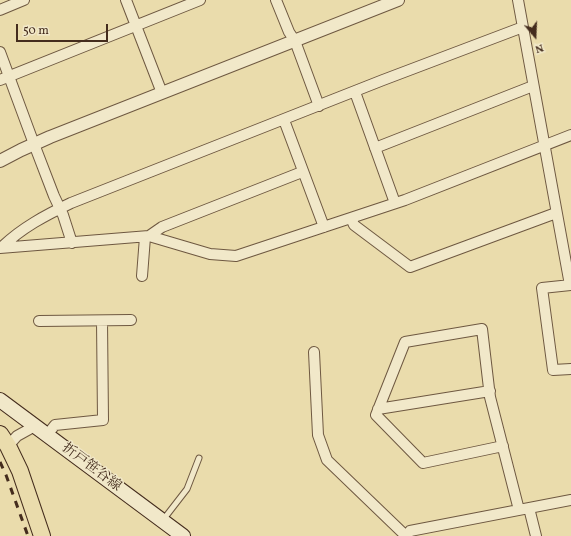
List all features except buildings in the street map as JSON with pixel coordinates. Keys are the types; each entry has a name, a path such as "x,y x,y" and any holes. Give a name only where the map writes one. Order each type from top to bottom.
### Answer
{"main road":[{"name":"折戸笹谷線","path":"0,400 183,536"},
{"path":"4,440 20,471 44,534"}],"street":[{"path":"4,6 24,0"},
{"path":"126,0 162,93"},
{"path":"4,77 200,0"},
{"path":"276,0 289,32 295,41 319,106"},
{"path":"0,161 34,144 398,0"},
{"path":"518,0 570,285 542,288 553,370 571,369"},
{"path":"1,248 13,236 60,209 523,27"},
{"path":"0,52 4,77 34,144 60,209 64,215 72,243"},
{"path":"375,148 533,86"},
{"path":"355,92 395,203"},
{"path":"284,120 302,172 324,227"},
{"path":"1,248 147,236 210,254 236,256 395,203 571,135"},
{"path":"147,236 162,227 302,172"},
{"path":"351,218 354,225 410,267 556,213"},
{"path":"142,276 147,236"},
{"path":"39,321 131,320"},
{"path":"47,435 55,425 103,420 102,321"},
{"path":"502,446 423,463 376,415 405,342 482,329 490,391 502,446 524,509 536,536"},
{"path":"314,352 318,435 327,460 406,536 410,531 571,500"},
{"path":"378,408 490,391"},
{"path":"4,440 17,436 35,426"}],"lane":[{"path":"162,521 187,489 199,458"}],"railway":[{"path":"0,462 28,536"}]}
